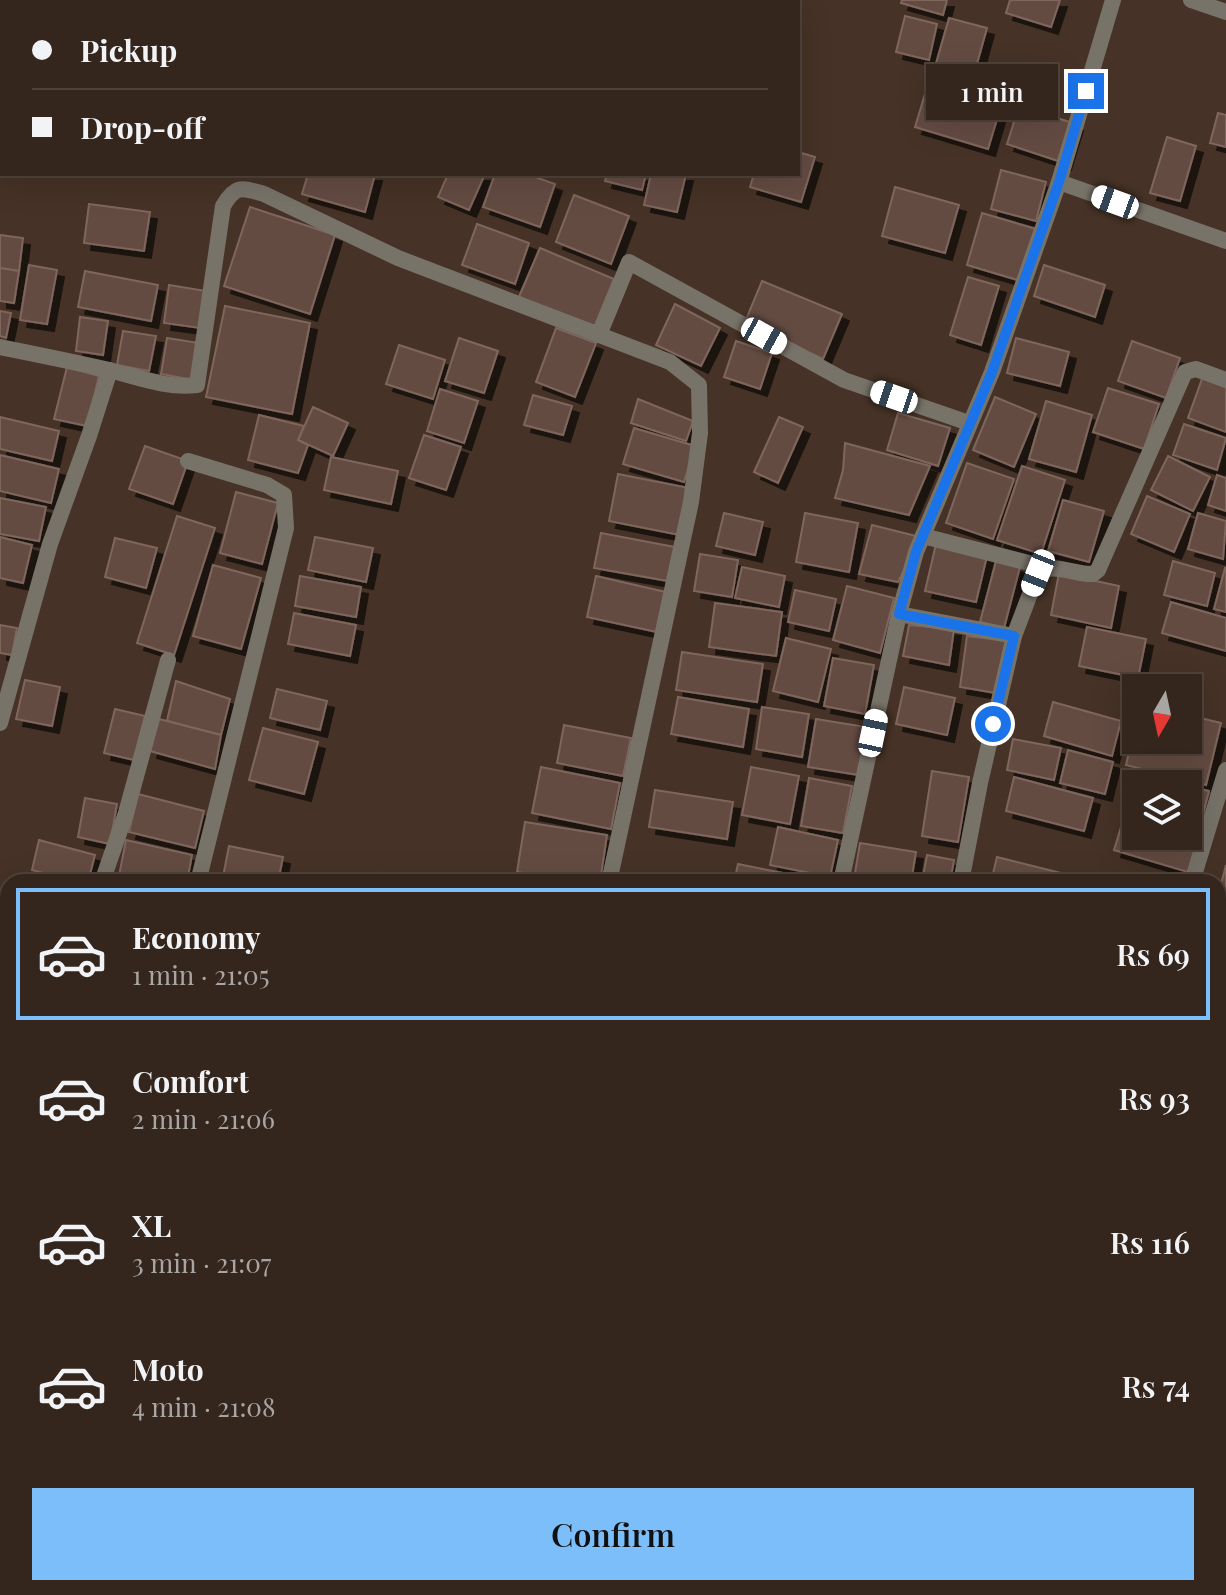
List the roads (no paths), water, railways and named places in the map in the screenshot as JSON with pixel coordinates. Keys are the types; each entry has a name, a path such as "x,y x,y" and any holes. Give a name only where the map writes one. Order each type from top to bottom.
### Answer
{"street":[{"path":"843,874 899,614 923,536 992,372 1059,182 1113,0"},
{"path":"1191,0 1226,12"},
{"path":"1059,182 1226,241"},
{"path":"0,347 156,382 183,387 197,385 223,206 238,189 264,194 398,258 670,362 690,376 699,385 701,408 691,502 611,874"},
{"path":"599,335 629,262 844,380 969,423"},
{"path":"923,536 1048,568 1093,574 1098,570 1185,372 1196,369 1226,380"},
{"path":"0,723 50,544 110,370"},
{"path":"188,461 267,485 284,495 286,528 200,874"},
{"path":"963,874 1014,636 1038,573 1048,568"},
{"path":"899,614 1014,636"},
{"path":"105,874 126,813 168,660"},
{"path":"1194,874 1226,770"}]}
